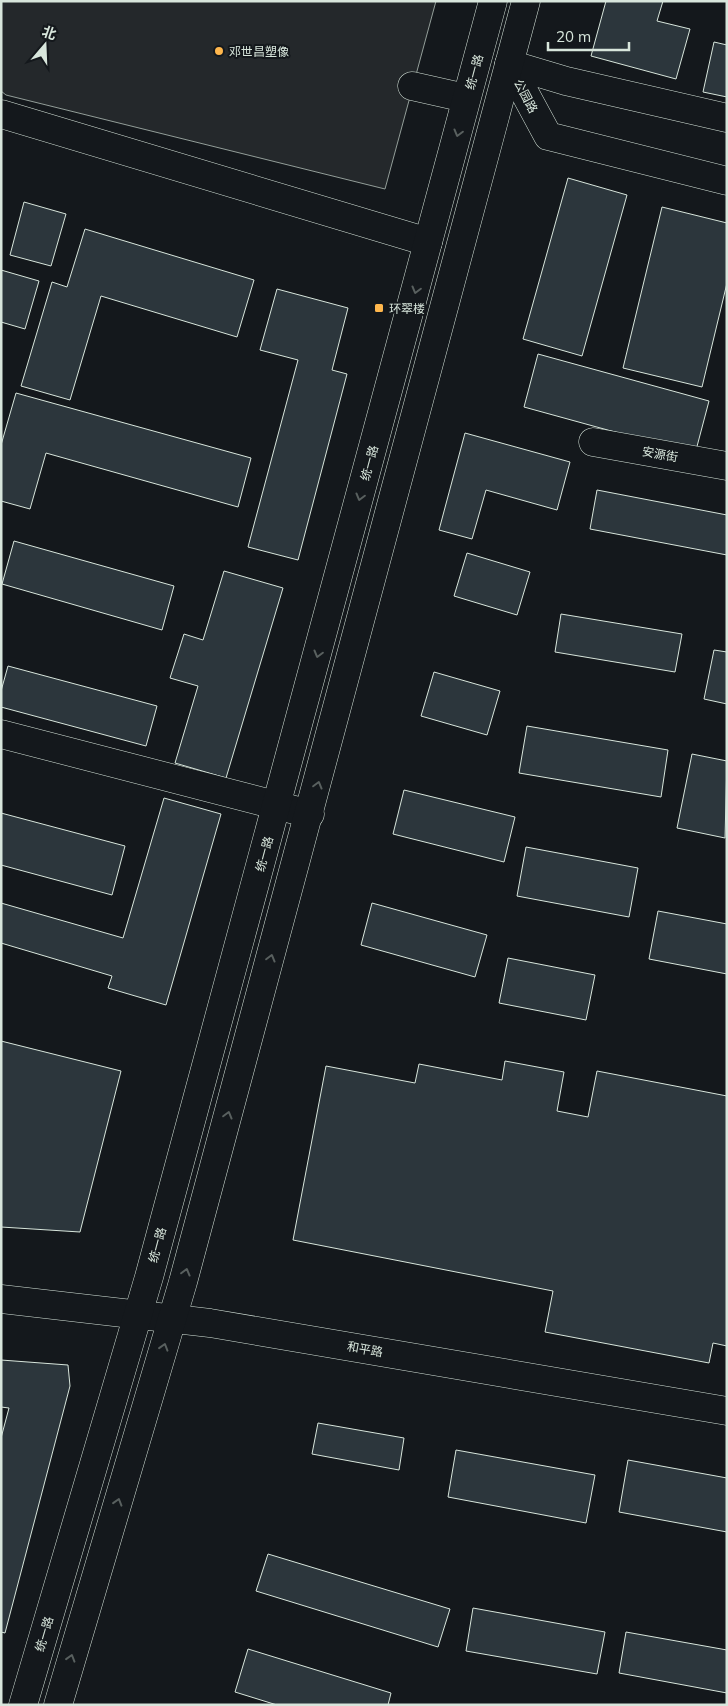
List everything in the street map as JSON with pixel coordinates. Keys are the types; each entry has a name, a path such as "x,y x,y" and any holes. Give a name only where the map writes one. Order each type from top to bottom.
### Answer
{"main road":[{"path":"58,1705 172,1319 310,814 526,1"},
{"name":"统一路","path":"23,1705 138,1315 277,805 491,2"},
{"name":"公园路","path":"509,64 566,81 727,118"},
{"name":"公园路","path":"509,64 548,136 727,181"},
{"path":"412,86 461,97"},
{"path":"1,114 428,242"},
{"name":"安源街","path":"593,442 727,466"},
{"path":"1,734 310,814"},
{"name":"和平路","path":"1,1299 210,1323 727,1411"}],"shaded area":[{"path":"1,1 436,1 385,189 6,95 1,91"}],"building":[{"path":"606,1 663,1 657,21 690,29 676,79 591,56"},
{"path":"714,42 727,45 727,97 703,92"},
{"path":"568,178 627,195 582,356 523,339"},
{"path":"24,202 66,214 51,266 10,255"},
{"path":"662,207 727,223 727,283 702,387 623,368"},
{"path":"85,229 254,280 237,337 101,296 70,400 21,386 52,282 67,287"},
{"path":"1,270 39,281 25,329 1,322"},
{"path":"277,289 348,308 332,370 347,374 298,560 248,547 298,360 260,350"},
{"path":"538,354 709,401 695,454 524,407"},
{"path":"16,393 251,458 238,507 46,453 30,509 1,501 1,445"},
{"path":"465,433 570,462 557,510 486,490 472,539 439,530"},
{"path":"597,490 727,515 727,555 590,529"},
{"path":"14,541 174,586 162,630 2,584"},
{"path":"467,553 530,572 517,615 454,596"},
{"path":"224,571 283,588 226,778 175,763 198,686 170,678 184,634 203,640"},
{"path":"561,614 682,634 675,672 555,652"},
{"path":"714,650 727,652 727,704 704,699"},
{"path":"8,666 157,706 146,746 1,707 1,691"},
{"path":"434,672 500,691 487,735 421,716"},
{"path":"527,726 668,750 661,797 519,773"},
{"path":"692,754 727,761 725,838 677,828"},
{"path":"404,790 515,817 504,862 393,834"},
{"path":"164,798 221,814 166,1005 108,988 112,976 1,943 1,903 123,938"},
{"path":"1,813 125,846 112,895 1,865"},
{"path":"526,847 638,868 629,917 517,896"},
{"path":"372,903 487,935 475,977 361,945"},
{"path":"658,911 727,924 727,974 649,959"},
{"path":"508,958 595,975 586,1020 499,1003"},
{"path":"1,1041 121,1071 80,1232 1,1227"},
{"path":"505,1061 564,1072 557,1111 588,1117 597,1071 727,1096 727,1346 713,1343 709,1363 545,1332 553,1291 293,1240 326,1066 415,1083 419,1064 502,1080"},
{"path":"1,1360 68,1365 70,1386 5,1633 1,1632 1,1438 9,1408 1,1407"},
{"path":"318,1423 404,1438 399,1470 312,1454"},
{"path":"456,1450 595,1475 586,1523 448,1497"},
{"path":"628,1460 727,1478 727,1532 619,1512"},
{"path":"268,1554 450,1609 438,1647 256,1591"},
{"path":"473,1608 605,1632 597,1674 466,1651"},
{"path":"626,1632 727,1650 727,1693 619,1673"},
{"path":"248,1649 391,1693 388,1705 277,1705 235,1692"}],"place":[{"name":"邓世昌塑像","path":"219,51"},
{"name":"环翠楼","path":"379,308"}]}
